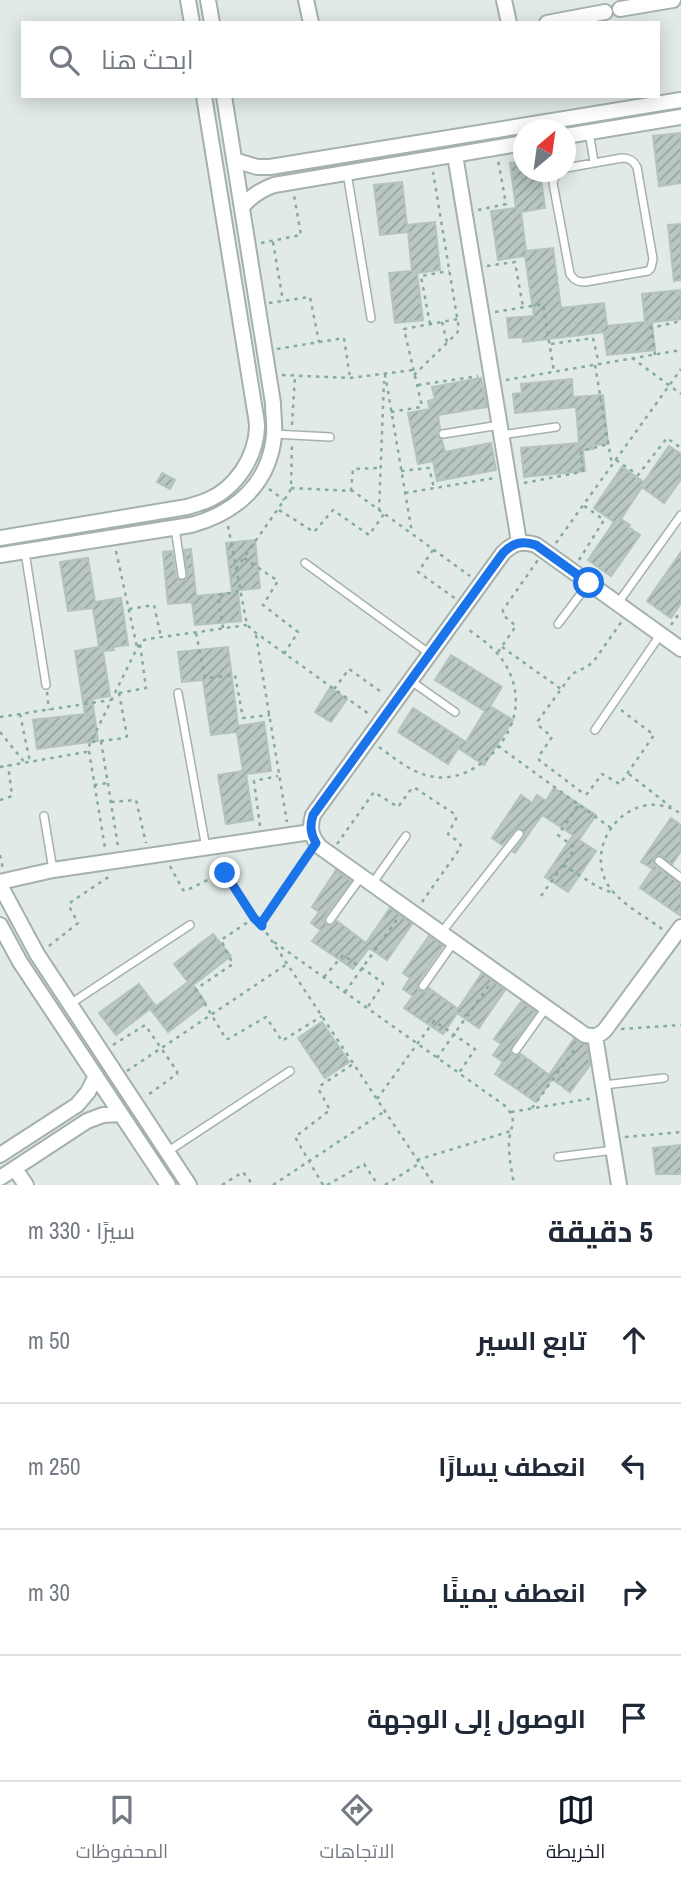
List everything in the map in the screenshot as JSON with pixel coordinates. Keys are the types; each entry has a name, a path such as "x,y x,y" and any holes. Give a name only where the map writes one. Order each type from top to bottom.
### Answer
{"street":[{"path":"188,0 191,21"},
{"path":"208,0 212,21"},
{"path":"306,0 311,21"},
{"path":"505,0 509,21"},
{"path":"558,21 673,0"},
{"path":"0,538 187,507 209,500 228,488 243,471 253,450 257,428 204,98"},
{"path":"0,555 175,528 209,520 226,513 245,498 258,482 270,458 274,434 273,403 224,98"},
{"path":"608,112 614,98"},
{"path":"217,176 235,167 295,164 608,112 646,101 681,100"},
{"path":"576,134 681,117"},
{"path":"242,207 250,197 274,185 513,145"},
{"path":"455,155 519,542"},
{"path":"294,181 295,164"},
{"path":"314,838 310,823 313,815 510,546 528,542 681,649"},
{"path":"189,1185 37,954 0,884 53,870 114,865 164,853 289,835 314,838 367,880 546,1007 595,1034"},
{"path":"0,925 20,962 168,1185"},
{"path":"619,1185 595,1034 677,932"},
{"path":"0,1155 77,1105 96,1076"},
{"path":"0,1178 87,1121 103,1115 121,1114"},
{"path":"15,1169 26,1185"}],"lane":[{"path":"589,132 594,162"},
{"path":"553,182 573,279 585,282 648,271 653,259 637,167 633,161 622,158 576,166"},
{"path":"346,173 371,318"},
{"path":"443,434 555,426"},
{"path":"274,434 330,437"},
{"path":"617,603 681,515"},
{"path":"175,528 182,575"},
{"path":"25,552 46,685"},
{"path":"305,563 430,654"},
{"path":"558,624 589,583"},
{"path":"595,730 662,635"},
{"path":"410,681 455,712"},
{"path":"178,693 206,848"},
{"path":"44,816 53,870"},
{"path":"441,933 519,834"},
{"path":"330,920 406,836"},
{"path":"659,861 681,878"},
{"path":"70,1004 190,925"},
{"path":"423,986 454,942"},
{"path":"516,1050 546,1007"},
{"path":"167,1152 290,1070"},
{"path":"604,1090 664,1079"},
{"path":"558,1157 613,1144"}],"path":[{"path":"464,212 506,204 496,148"},
{"path":"414,375 459,331 431,159"},
{"path":"248,245 301,235 294,181"},
{"path":"273,241 283,301"},
{"path":"474,268 515,262 523,307"},
{"path":"430,324 421,276 450,270"},
{"path":"257,305 310,297 319,342"},
{"path":"481,314 543,304 554,372"},
{"path":"391,412 422,407 404,329 458,319"},
{"path":"655,355 651,327 681,321"},
{"path":"442,322 448,343"},
{"path":"550,344 592,337 594,339 612,465"},
{"path":"264,351 345,338 350,378"},
{"path":"417,386 554,372 681,350"},
{"path":"632,358 681,394"},
{"path":"497,653 516,626 503,615 503,610 681,369"},
{"path":"268,374 350,378 413,370"},
{"path":"385,374 412,535"},
{"path":"379,510 385,374"},
{"path":"236,569 291,488 295,376"},
{"path":"616,460 638,475 667,438 681,447"},
{"path":"405,493 582,472 581,451 609,444"},
{"path":"351,491 353,469 380,468"},
{"path":"401,471 429,468 434,488"},
{"path":"258,482 285,500"},
{"path":"291,488 351,491 481,584"},
{"path":"572,571 604,523 603,519 583,505"},
{"path":"278,509 314,532 332,510 369,535 384,514"},
{"path":"226,513 247,625 380,722"},
{"path":"113,537 146,688 119,693"},
{"path":"433,550 419,574 465,606"},
{"path":"244,558 278,581 263,605 298,632 284,654"},
{"path":"223,628 218,595 240,591"},
{"path":"129,609 154,605 160,636"},
{"path":"662,635 681,611"},
{"path":"368,739 420,774 438,778 472,770 487,760 498,746 508,732 514,716 515,699 510,675 497,653 455,620"},
{"path":"114,865 94,785 89,750 138,646 148,639 160,636 247,625"},
{"path":"196,632 205,678 235,675 243,718 270,715"},
{"path":"256,633 289,835"},
{"path":"502,647 561,689"},
{"path":"334,689 349,669 395,702"},
{"path":"46,685 49,710"},
{"path":"92,742 127,736 118,688"},
{"path":"0,717 112,700"},
{"path":"20,714 27,762"},
{"path":"0,732 27,762"},
{"path":"101,741 111,802 114,865"},
{"path":"498,746 611,828"},
{"path":"0,767 89,750"},
{"path":"0,800 12,796 8,765"},
{"path":"628,774 681,814"},
{"path":"262,839 254,782 279,776"},
{"path":"94,785 108,783"},
{"path":"111,802 135,799 138,801 148,856"},
{"path":"541,896 574,848 558,835 579,804"},
{"path":"615,894 602,869 601,854 604,840 611,828 632,809 646,805 673,808"},
{"path":"262,926 314,838"},
{"path":"164,853 183,891 225,873 434,1185"},
{"path":"37,954 77,925 78,920 69,906 71,902 114,865"},
{"path":"563,865 677,932"},
{"path":"345,992 406,908"},
{"path":"254,918 221,940 233,964 196,989 227,1039 266,1017 282,1041 322,1016"},
{"path":"271,940 511,1112 514,1122 508,1144 514,1185"},
{"path":"324,977 342,955 363,968 383,983 367,1007"},
{"path":"118,1077 288,964"},
{"path":"437,1058 498,973"},
{"path":"377,1099 434,1021 475,1049 459,1073"},
{"path":"102,1052 145,1025 161,1047 177,1072 136,1104"},
{"path":"532,1108 595,1034 681,1025"},
{"path":"354,1064 320,1086 318,1090 330,1110 295,1137 325,1185 364,1164 378,1185"},
{"path":"511,1112 604,1090"},
{"path":"274,1185 385,1111"},
{"path":"385,1185 418,1162 512,1131"},
{"path":"613,1144 681,1132"},
{"path":"222,1185 243,1172 253,1185"}],"building":[{"path":"681,133 681,183 659,186 653,136"},
{"path":"510,163 513,163 513,182 541,182 545,208 521,212 526,251 553,248 561,308 604,303 607,326 645,322 642,294 681,290 681,319 652,322 655,350 607,355 604,332 523,342 523,337 509,338 507,318 534,316 525,256 498,260 491,211 516,208"},
{"path":"402,182 407,225 435,222 440,270 417,273 423,320 395,323 389,273 412,271 408,232 380,235 374,185"},
{"path":"681,224 681,280 674,281 668,225"},
{"path":"481,378 487,407 438,415 440,429 437,436 442,440 445,452 491,443 496,470 437,481 433,461 418,464 408,413 430,409 428,401 435,399 432,387"},
{"path":"572,379 573,397 603,395 608,444 592,445 593,449 583,450 585,471 524,477 521,448 579,443 576,407 515,413 513,394 522,393 521,384"},
{"path":"669,446 681,454 681,479 664,503 642,487 621,519 640,535 611,576 588,560 614,522 594,508 622,467 644,482"},
{"path":"162,473 175,480 170,489 157,482"},
{"path":"255,540 260,588 232,591 226,543"},
{"path":"191,549 196,596 238,592 241,621 195,625 192,602 168,604 163,552 172,551 176,577 182,581 188,575 184,550"},
{"path":"681,552 681,603 671,618 647,601"},
{"path":"88,558 95,602 121,598 128,645 103,651 110,696 92,699 98,741 37,749 33,720 85,714 75,651 99,647 93,608 68,611 60,562"},
{"path":"228,647 238,726 264,722 271,771 246,774 253,820 226,824 218,775 243,771 237,732 211,735 203,680 182,682 178,652"},
{"path":"451,655 502,687 490,706 513,720 484,765 458,748 448,764 398,732 413,708 466,742 485,711 435,680"},
{"path":"330,688 347,699 331,722 315,712"},
{"path":"554,788 596,815 579,840 596,851 568,892 545,877 573,835 542,815 515,853 513,852 525,836 522,829 515,830 502,845 492,838 521,795 532,803 537,795 546,801"},
{"path":"671,818 681,825 681,851 672,864 660,855 653,861 655,866 681,884 681,916 640,888 653,869 641,862"},
{"path":"336,870 351,881 325,916 324,922 327,925 332,926 337,921 366,943 390,908 412,924 387,960 369,948 353,969 312,941 321,930 311,923 319,912 312,907"},
{"path":"213,934 231,956 193,985 206,1003 168,1032 151,1010 188,982 174,964"},
{"path":"429,936 443,946 418,982 419,991 425,992 429,988 458,1009 482,973 505,990 479,1028 457,1013 443,1034 404,1008 413,996 403,989 410,978 403,973"},
{"path":"139,984 155,1005 116,1035 99,1013"},
{"path":"521,1002 536,1012 511,1047 510,1052 513,1055 521,1054 549,1075 574,1039 587,1045 590,1065 570,1092 552,1079 536,1102 495,1074 503,1062 493,1055 501,1044 494,1039"},
{"path":"322,1022 349,1062 325,1078 298,1038"},
{"path":"681,1145 681,1174 656,1174 653,1148"}],"route":[{"path":"225,873 262,926 262,922 316,843 310,823 313,815 510,546 519,542 536,545 589,583"}]}
